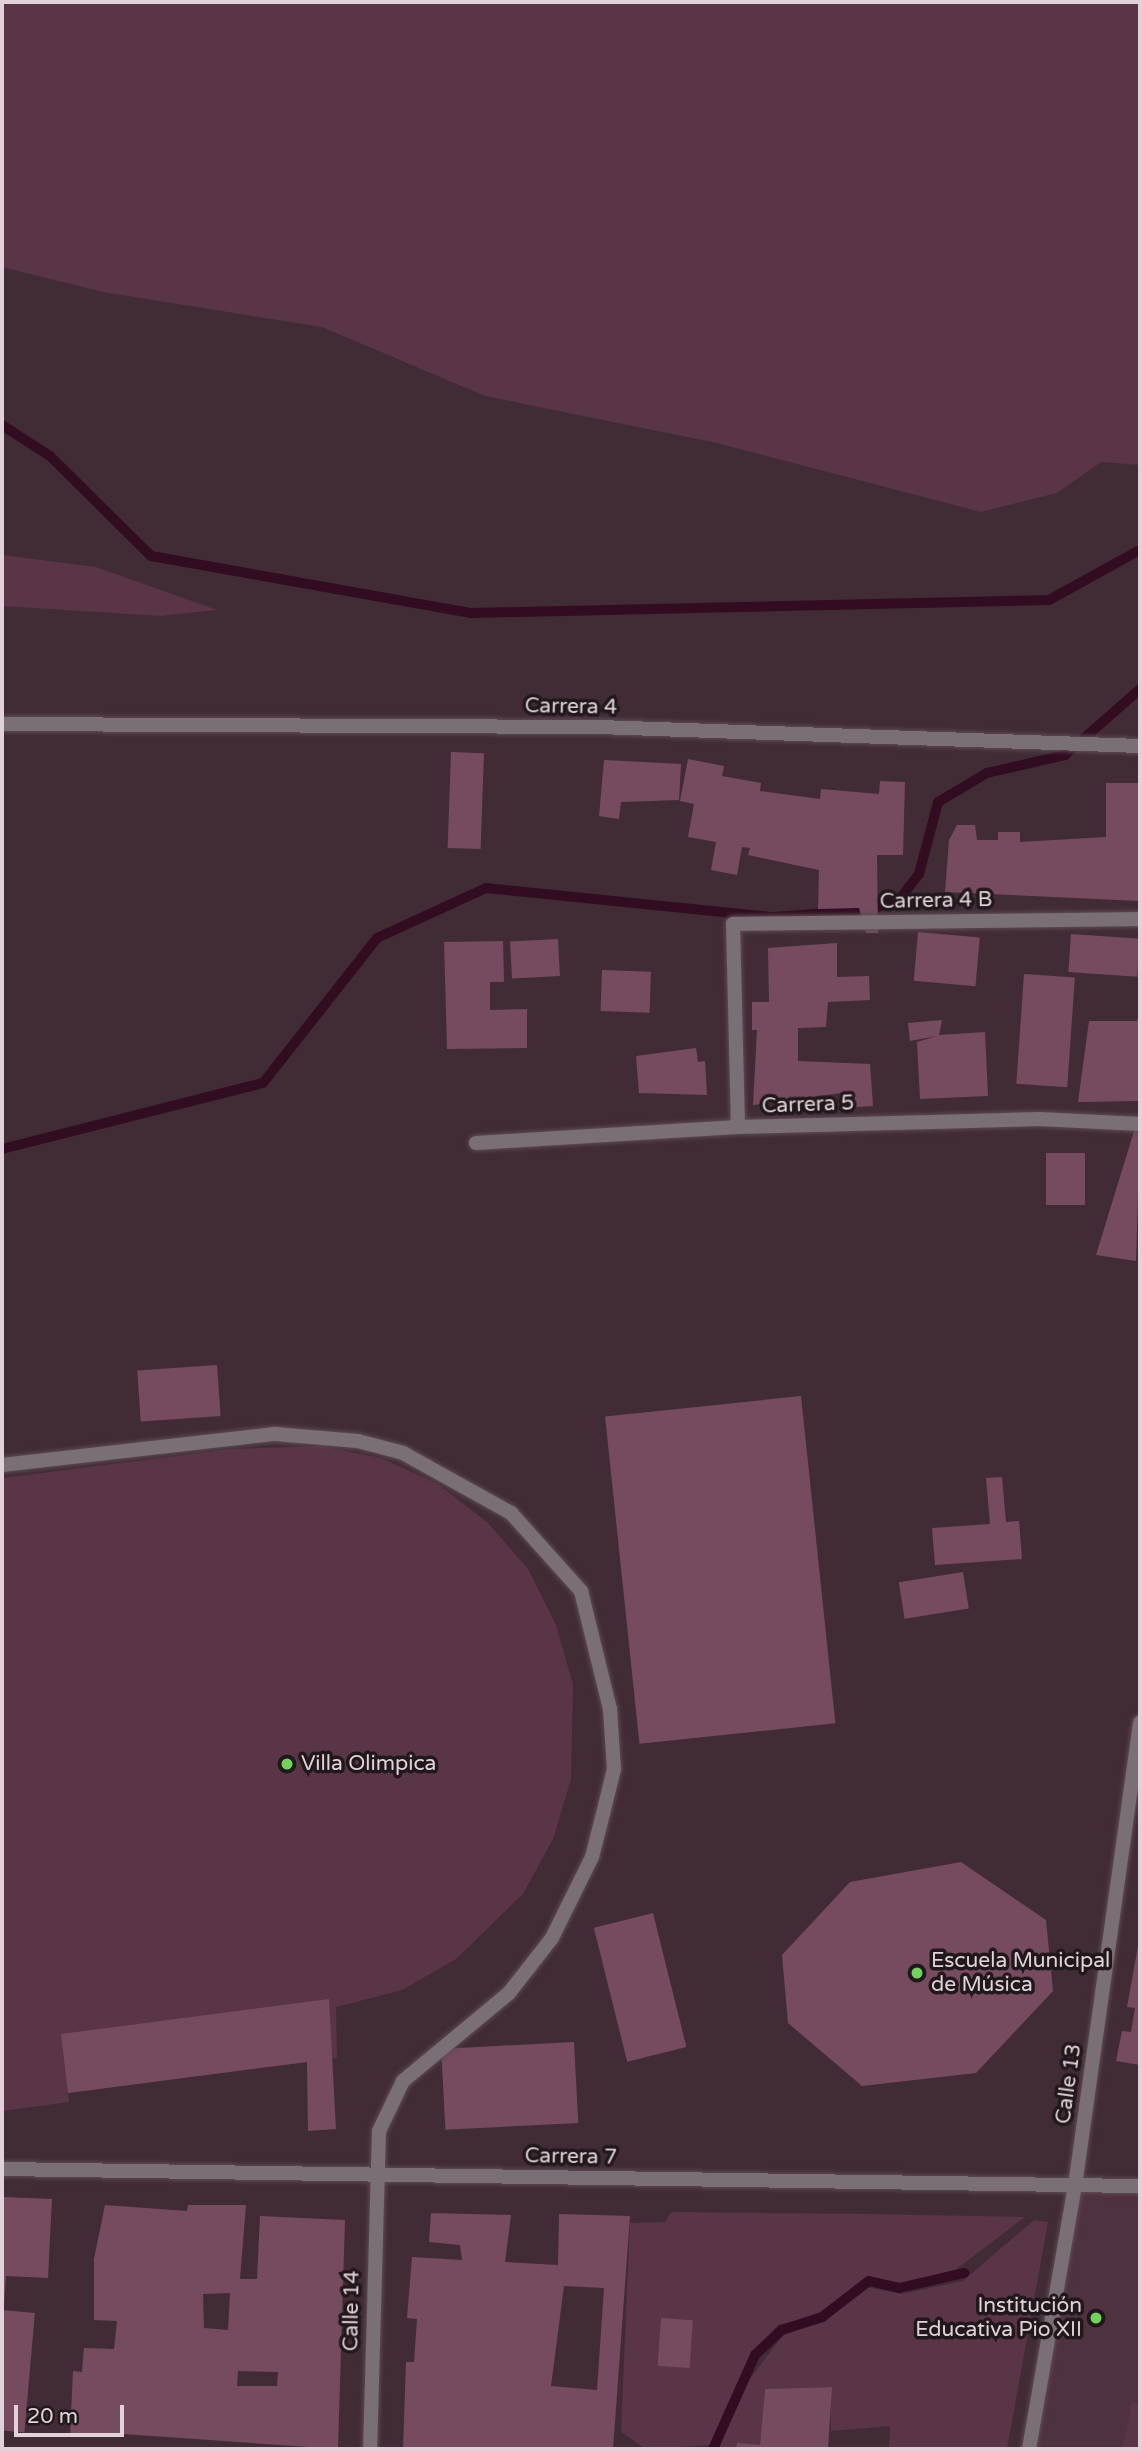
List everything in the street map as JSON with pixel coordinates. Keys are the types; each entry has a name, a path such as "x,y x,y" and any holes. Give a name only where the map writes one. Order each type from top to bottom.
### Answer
{"street":[{"name":"Carrera 4","path":"2,724 599,727 1031,745 1135,746"},
{"name":"Carrera 4 B","path":"738,1127 733,924 1140,919"},
{"name":"Carrera 5","path":"476,1143 738,1127 1039,1119 1140,1124"},
{"name":"Calle 14","path":"2,1465 275,1434 358,1441 403,1453 511,1513 581,1591 610,1709 614,1769 592,1857 552,1938 509,1993 403,2081 379,2131 370,2449"},
{"name":"Calle 13","path":"1029,2449 1075,2186 1140,1723"},
{"name":"Carrera 7","path":"2,2169 1140,2186"}],"shaded area":[{"path":"2,2 1140,2 1140,465 1101,462 1057,493 981,512 717,443 485,396 322,327 103,292 2,267"},
{"path":"2,555 96,567 217,610 161,616 2,606"},
{"name":"Villa Olimpica","path":"320,1446 381,1458 438,1484 487,1522 528,1569 556,1625 573,1685 571,1779 553,1839 523,1894 456,1959 402,1990 336,2007 337,2058 68,2093 69,2102 2,2111 2,1478 231,1449"},
{"name":"Institución Educativa Pio XII","path":"1075,2186 1140,2186 1140,2449 1029,2449"},
{"path":"671,2212 1025,2217 946,2277 901,2285 869,2278 820,2315 778,2325 752,2352 713,2445 646,2449 621,2432 630,2223 665,2222"},
{"path":"1034,2220 1048,2222 1007,2449 889,2449 890,2426 831,2431 831,2387 765,2389 760,2445 718,2449 742,2389 784,2334 825,2322 866,2287 902,2294 963,2281"},
{"path":"1132,2402 1140,2404 1140,2449 1122,2449"}],"building":[{"path":"451,752 484,753 481,849 448,848"},
{"path":"688,759 724,766 722,776 761,783 760,791 820,799 821,789 879,794 880,781 905,782 903,855 877,855 878,933 866,933 859,908 818,909 819,870 748,855 750,848 742,847 737,875 711,870 716,842 688,837 694,804 680,801"},
{"path":"604,760 681,764 679,800 621,802 619,819 599,816"},
{"path":"1106,783 1140,783 1140,901 945,892 949,840 957,825 975,825 977,840 998,840 998,832 1020,832 1020,842 1106,837"},
{"path":"918,932 980,937 975,986 914,981"},
{"path":"1071,934 1140,939 1137,977 1068,972"},
{"path":"558,939 560,976 512,978 510,942"},
{"path":"503,941 504,982 490,982 490,1010 527,1009 527,1048 447,1049 444,942"},
{"path":"837,943 837,977 869,976 870,1000 828,1002 826,1027 798,1028 798,1061 870,1064 873,1106 842,1108 841,1093 753,1105 757,1030 752,1030 752,1002 769,1002 768,948"},
{"path":"602,970 651,972 650,1013 601,1011"},
{"path":"1024,974 1075,978 1067,1087 1016,1084"},
{"path":"1140,1009 1139,1101 1078,1102 1089,1021 1137,1021"},
{"path":"942,1020 939,1035 985,1032 988,1096 920,1099 917,1042 937,1036 910,1041 908,1023"},
{"path":"696,1048 698,1062 705,1061 707,1095 639,1093 636,1056"},
{"path":"1135,1128 1140,1129 1136,1261 1096,1255"},
{"path":"1046,1153 1085,1153 1085,1205 1046,1205"},
{"path":"217,1365 221,1416 141,1421 137,1371"},
{"path":"801,1396 835,1723 639,1744 605,1417"},
{"path":"1002,1477 1006,1522 1019,1521 1022,1559 935,1565 932,1528 990,1524 986,1478"},
{"path":"963,1572 969,1609 905,1619 899,1582"},
{"name":"Escuela Municipal de Música","path":"961,1862 1046,1920 1053,1991 976,2073 862,2086 788,2023 782,1955 850,1882"},
{"path":"653,1913 686,2047 627,2062 594,1928"},
{"path":"1140,1935 1140,2065 1116,2061 1122,2031 1131,2032 1135,2008 1127,2007"},
{"path":"329,1999 336,2129 308,2131 307,2062 68,2093 61,2034"},
{"path":"574,2042 578,2123 445,2130 441,2049"},
{"path":"2,2197 52,2199 48,2278 6,2276 4,2305"},
{"path":"105,2205 187,2211 188,2205 246,2205 240,2279 257,2279 260,2216 345,2220 338,2449 109,2433 70,2437 73,2371 82,2372 84,2348 114,2349 117,2321 94,2320 94,2259","holes":["230,2293 228,2330 204,2328 203,2294","238,2371 278,2372 277,2386 237,2386"]},
{"path":"431,2213 511,2215 505,2262 558,2265 559,2214 630,2216 613,2449 403,2449 406,2362 414,2362 417,2319 407,2318 412,2257 462,2260 460,2245 429,2242","holes":["564,2286 604,2288 597,2390 551,2386"]},
{"path":"2,2310 35,2313 24,2432 2,2430"},
{"path":"661,2318 693,2320 690,2368 658,2366"},
{"path":"832,2387 828,2449 736,2449 737,2443 760,2445 765,2389"}],"waterway":[{"path":"2,425 50,456 151,556 470,613 1049,600 1140,550"},
{"path":"2,1149 263,1083 377,938 486,888 773,917 870,910 900,899 919,874 938,802 987,773 1065,755 1140,689"},
{"path":"713,2449 755,2355 782,2330 822,2317 869,2281 899,2288 964,2273"}],"place":[{"name":"Villa Olimpica","path":"287,1764"},
{"name":"Escuela Municipal de Música","path":"917,1973"},
{"name":"Institución Educativa Pio XII","path":"1096,2318"}]}
